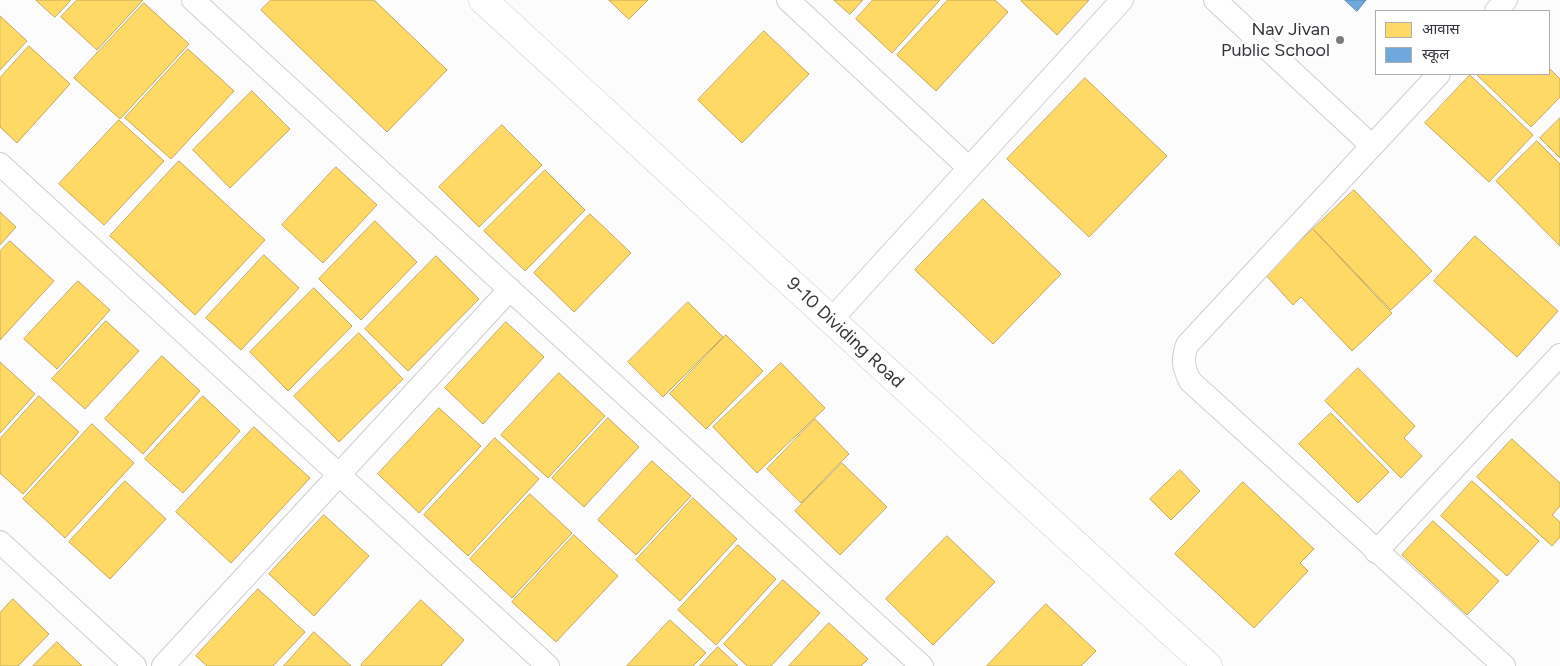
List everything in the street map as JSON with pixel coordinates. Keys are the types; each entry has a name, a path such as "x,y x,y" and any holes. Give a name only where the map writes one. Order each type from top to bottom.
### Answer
{"street":[{"path":"193,0 922,666"},
{"name":"9-10 Dividing Road","path":"483,0 1208,666"},
{"path":"788,0 969,168"},
{"path":"831,320 1122,0"},
{"path":"1215,0 1372,146"},
{"path":"1497,10 1506,0"},
{"path":"1437,75 1187,345 1183,358 1184,368 1190,381 1376,552 1504,666"},
{"path":"0,164 548,666"},
{"path":"163,666 510,289"},
{"path":"1376,552 1560,355"},
{"path":"0,542 135,666"}],"building: आवास":[{"path":"36,0 71,0 55,17"},
{"path":"77,0 143,0 97,50 61,17"},
{"path":"271,0 374,0 447,70 387,132 261,10"},
{"path":"609,0 648,0 629,19"},
{"path":"834,0 863,0 850,14"},
{"path":"873,0 940,0 892,53 856,19"},
{"path":"948,0 995,0 1008,12 936,91 897,55"},
{"path":"1022,0 1089,0 1057,35"},
{"path":"144,3 189,44 120,119 74,78"},
{"path":"0,16 27,41 0,70"},
{"path":"764,31 809,74 742,143 698,100"},
{"path":"29,46 70,84 17,143 0,127 0,78"},
{"path":"188,49 234,91 171,159 125,118"},
{"path":"1550,69 1560,79 1560,97 1531,127 1477,75 1550,75"},
{"path":"1470,75 1533,135 1489,182 1425,123"},
{"path":"1085,78 1167,156 1089,237 1007,159"},
{"path":"252,91 290,129 230,188 193,150"},
{"path":"1560,118 1560,158 1540,138"},
{"path":"119,120 164,161 104,225 59,184"},
{"path":"502,125 542,165 479,227 439,187"},
{"path":"1537,141 1560,164 1560,246 1496,181"},
{"path":"179,161 265,240 195,315 110,236"},
{"path":"336,167 377,205 323,263 282,225"},
{"path":"545,170 585,210 525,271 484,231"},
{"path":"1354,190 1432,271 1391,310 1313,229"},
{"path":"983,199 1061,274 993,344 915,270"},
{"path":"0,212 16,227 0,245"},
{"path":"590,214 631,253 574,312 534,273"},
{"path":"375,221 417,262 361,320 319,279"},
{"path":"1313,229 1392,313 1352,351 1301,297 1293,305 1265,274"},
{"path":"1475,236 1558,311 1517,357 1434,281"},
{"path":"10,241 54,281 0,340 0,251"},
{"path":"264,255 299,288 241,350 206,318"},
{"path":"436,256 479,299 408,371 365,329"},
{"path":"78,281 110,310 57,369 24,339"},
{"path":"314,288 352,326 288,391 250,352"},
{"path":"688,302 723,337 663,397 628,362"},
{"path":"106,321 139,351 85,409 52,379"},
{"path":"506,322 544,357 483,424 445,388"},
{"path":"359,333 403,379 339,442 294,396"},
{"path":"726,335 763,371 706,429 670,394"},
{"path":"162,356 200,391 143,454 105,419"},
{"path":"0,362 35,394 0,433"},
{"path":"781,363 825,408 757,473 713,427"},
{"path":"1358,368 1415,426 1404,438 1422,456 1401,478 1325,401"},
{"path":"559,373 605,416 548,478 501,435"},
{"path":"39,396 79,432 23,494 0,473 0,439"},
{"path":"203,396 240,431 183,493 145,459"},
{"path":"439,408 481,446 419,513 378,474"},
{"path":"1331,413 1389,472 1358,503 1299,444"},
{"path":"608,418 639,447 584,507 552,478"},
{"path":"815,419 849,454 801,503 767,469"},
{"path":"92,424 134,463 65,538 23,499"},
{"path":"254,427 310,478 231,563 176,512"},
{"path":"495,438 539,479 468,556 424,515"},
{"path":"1512,439 1560,483 1560,506 1552,515 1560,522 1560,537 1552,546 1477,477"},
{"path":"652,461 691,496 636,555 598,520"},
{"path":"842,463 887,507 840,555 795,511"},
{"path":"1180,470 1200,491 1171,520 1150,499"},
{"path":"125,481 166,519 110,579 69,542"},
{"path":"1472,481 1539,541 1507,576 1441,516"},
{"path":"1243,482 1314,549 1300,563 1308,571 1254,628 1175,554"},
{"path":"530,494 572,533 512,598 470,559"},
{"path":"693,498 737,539 680,601 636,560"},
{"path":"324,515 369,556 314,616 269,574"},
{"path":"1433,521 1499,581 1467,615 1402,555"},
{"path":"574,535 618,576 556,642 512,602"},
{"path":"947,536 995,582 933,645 886,599"},
{"path":"738,545 776,579 716,645 678,610"},
{"path":"783,580 820,613 771,666 747,666 724,644"},
{"path":"258,589 305,632 273,666 207,666 196,656"},
{"path":"13,599 49,634 18,666 0,666 0,613"},
{"path":"421,600 464,640 441,666 362,666 361,665"},
{"path":"1046,604 1096,651 1081,666 987,666"},
{"path":"670,620 706,653 693,666 627,666"},
{"path":"829,623 868,659 861,666 789,666"},
{"path":"314,632 351,666 284,666"},
{"path":"57,642 82,666 33,666"},
{"path":"718,647 738,666 700,666"}],"building: स्कूल":[{"path":"1345,0 1366,0 1357,11"}],"place":[{"name":"Nav Jivan Public School","path":"1340,40"}]}
